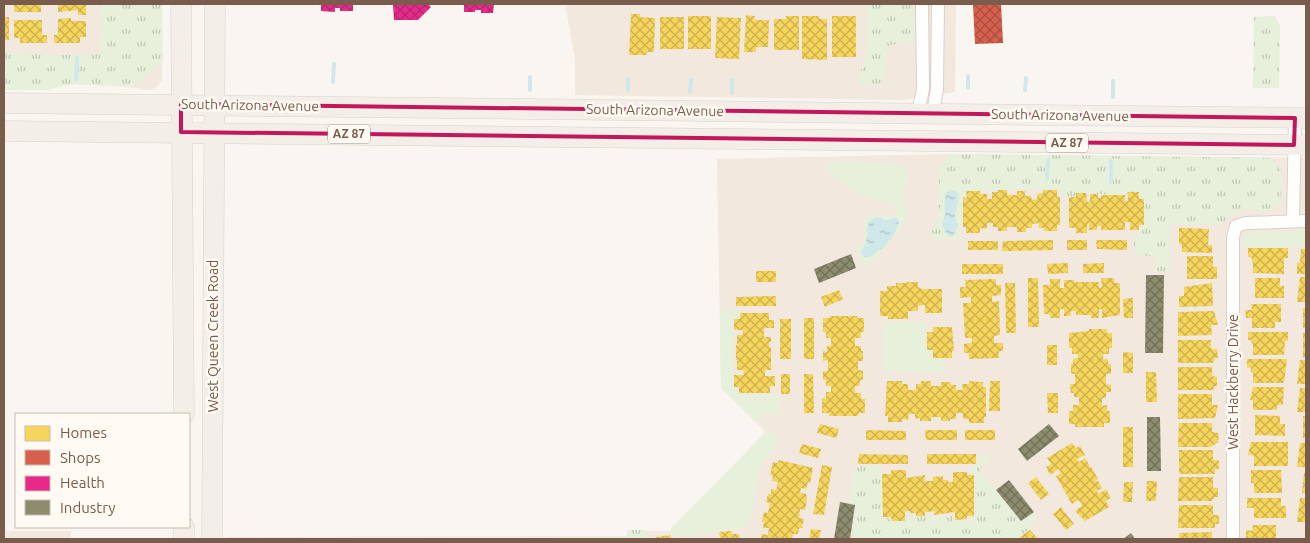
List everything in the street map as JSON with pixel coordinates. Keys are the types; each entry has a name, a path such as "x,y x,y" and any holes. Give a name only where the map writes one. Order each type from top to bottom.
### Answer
{"main road":[{"path":"181,4 184,413"},
{"name":"West Queen Creek Road","path":"212,539 215,4"},
{"name":"South Arizona Avenue","path":"4,103 1301,118"},
{"path":"561,137 562,109"},
{"name":"South Arizona Avenue","path":"4,132 181,132 1300,145"}],"street":[{"path":"922,4 925,113"},
{"path":"925,113 937,89 938,4"},
{"path":"1300,221 1301,118"},
{"name":"West Hackberry Drive","path":"1233,539 1233,237 1236,226 1246,223 1300,221"}],"highlighted area":[{"path":"181,104 1295,118 1294,145 181,132"}],"shaded area":[{"path":"4,4 162,4 162,80 158,86 151,90 109,85 71,84 47,90 4,90"},
{"path":"565,4 956,4 955,92 902,100 575,95 575,59"},
{"path":"950,154 1306,158 1306,539 226,539 226,537 627,536 627,530 669,531 766,432 721,388 717,159"},
{"path":"4,531 71,531 71,539 4,539"}],"green space":[{"path":"100,4 162,4 163,60 133,87 71,84 47,90 4,90 4,52 58,55 97,54 100,51 102,17"},
{"path":"866,4 913,4 915,42 889,45 884,80 877,85 860,84 858,79 864,61 867,42"},
{"path":"1274,16 1280,25 1279,88 1253,88 1254,17"},
{"path":"950,154 1271,158 1282,172 1281,203 1269,212 1248,209 1238,211 1222,225 1170,224 1170,272 1155,272 1155,256 1139,255 1134,251 1134,237 1139,236 1139,227 1145,227 1144,198 1140,198 1140,191 1128,192 1128,195 1076,193 1076,196 1059,196 1058,189 966,191 965,197 962,197 961,239 932,239 931,234 939,212 939,169"},
{"path":"828,162 895,164 905,168 907,180 904,191 904,207 908,210 898,234 880,251 881,257 862,265 854,248 864,244 865,215 896,215 896,206 869,197 843,184 828,173"},
{"path":"1249,231 1306,231 1306,247 1241,247 1242,239"},
{"path":"720,310 740,310 738,318 733,318 733,388 737,388 737,394 779,395 779,415 761,414 759,425 721,388"},
{"path":"884,322 925,322 925,351 932,351 932,358 944,358 944,372 884,372"},
{"path":"766,432 779,435 775,450 761,464 752,511 745,528 673,537 669,531"},
{"path":"978,454 985,454 990,460 979,469 1021,522 1034,513 1038,518 1030,524 1032,527 1016,539 852,539 857,504 849,502 855,466 881,466 883,518 890,518 891,522 905,521 906,516 953,516 953,521 968,521 968,518 976,517 975,473 972,473 972,466 978,464"},
{"path":"627,530 647,530 648,539 558,539 558,537 627,536"}],"water":[{"path":"950,191 955,191 959,195 955,216 958,226 953,236 948,236 942,227 945,213 945,195"},
{"path":"880,217 884,220 897,218 899,222 894,235 885,246 870,257 863,257 861,253 866,242 869,223 871,220"}],"building: Homes":[{"path":"14,4 41,4 41,12 14,12"},
{"path":"58,4 86,4 86,15 78,15 78,10 58,12"},
{"path":"631,14 655,18 654,52 647,52 646,55 629,55"},
{"path":"746,15 755,16 754,20 769,20 768,47 756,47 756,52 744,52"},
{"path":"688,16 711,16 711,49 688,49"},
{"path":"786,16 799,16 799,50 774,50 774,19 786,19"},
{"path":"802,16 819,16 819,19 827,19 827,60 802,59"},
{"path":"832,16 856,16 856,57 832,57"},
{"path":"4,17 9,17 9,40 4,40"},
{"path":"660,17 684,17 684,49 660,49"},
{"path":"717,17 741,18 739,59 715,58"},
{"path":"71,18 71,21 86,21 86,37 80,37 80,43 54,43 54,35 58,35 58,19"},
{"path":"14,20 42,20 42,35 47,35 47,43 20,43 20,38 14,38"},
{"path":"998,190 1007,190 1007,195 1017,195 1017,191 1025,191 1025,196 1031,196 1032,200 1037,199 1037,194 1043,193 1043,190 1057,190 1057,197 1060,197 1060,225 1057,225 1057,231 1044,231 1044,228 1039,228 1039,223 1032,224 1032,228 1026,228 1026,232 1017,232 1017,227 1007,227 1007,231 998,231 998,227 993,227 993,223 987,223 987,229 980,228 980,233 966,233 966,227 963,227 963,197 967,198 966,191 980,191 980,194 987,194 987,199 992,199 992,192 998,192"},
{"path":"1128,192 1139,192 1139,199 1144,199 1144,225 1139,225 1139,230 1130,230 1130,222 1125,222 1125,230 1101,230 1101,226 1097,226 1097,230 1089,230 1089,223 1087,224 1087,233 1076,233 1076,228 1069,228 1069,197 1076,197 1076,193 1086,193 1087,202 1090,202 1090,194 1098,194 1098,198 1101,198 1101,195 1125,195 1125,201 1128,201"},
{"path":"1179,228 1209,229 1208,245 1212,245 1212,253 1182,252 1182,245 1179,244"},
{"path":"1053,240 1053,250 1002,251 1003,241"},
{"path":"1067,240 1087,240 1087,250 1067,250"},
{"path":"1096,240 1127,240 1127,250 1097,249"},
{"path":"968,241 998,241 998,250 968,250"},
{"path":"1248,248 1288,248 1288,258 1284,258 1284,274 1253,273 1253,263 1251,257 1248,257"},
{"path":"1301,249 1306,249 1306,274 1297,274 1297,263 1300,263"},
{"path":"1187,256 1213,256 1213,267 1217,267 1217,279 1187,279"},
{"path":"1068,263 1068,273 1048,274 1047,264"},
{"path":"1104,263 1104,273 1083,273 1083,264"},
{"path":"962,264 1003,264 1003,274 962,274"},
{"path":"756,271 776,271 776,282 756,282"},
{"path":"1300,277 1306,277 1306,302 1297,302"},
{"path":"1028,278 1038,278 1039,327 1028,327"},
{"path":"1101,278 1114,278 1114,283 1120,283 1120,315 1102,318 1102,309 1099,309 1099,318 1091,318 1091,315 1076,315 1076,311 1071,311 1071,316 1064,316 1064,309 1060,309 1060,318 1050,318 1050,314 1044,314 1043,285 1050,285 1050,279 1060,279 1060,288 1064,288 1064,280 1074,280 1074,282 1099,282 1099,288 1102,287"},
{"path":"1255,278 1280,278 1280,286 1284,286 1284,298 1255,298"},
{"path":"996,279 996,285 1001,285 1001,295 992,296 992,302 999,301 1000,335 994,336 994,343 1003,343 1003,351 999,351 999,358 969,359 969,353 964,353 964,344 972,343 972,338 965,338 963,303 971,303 971,297 960,298 960,287 966,287 965,280"},
{"path":"918,282 918,287 922,289 942,289 942,313 925,313 925,305 923,305 918,306 918,311 908,311 908,319 888,319 888,316 880,316 880,291 887,291 887,286 896,286 896,283"},
{"path":"1005,283 1015,283 1016,333 1006,333"},
{"path":"1212,283 1213,306 1179,307 1179,296 1184,296 1184,287"},
{"path":"839,290 843,299 825,307 821,297"},
{"path":"776,296 776,306 736,306 736,297"},
{"path":"1133,298 1133,318 1124,318 1123,299"},
{"path":"1251,304 1281,304 1281,322 1275,322 1275,328 1252,328 1252,318 1246,318 1245,310 1252,310"},
{"path":"1303,308 1306,308 1306,328 1303,328"},
{"path":"1214,311 1218,325 1211,325 1212,335 1178,336 1178,312"},
{"path":"740,313 769,313 769,320 774,320 774,328 764,328 764,337 771,337 769,347 771,347 771,370 765,370 765,376 775,376 775,386 770,386 770,393 739,393 739,387 734,387 734,375 744,375 743,370 737,370 737,361 739,360 736,360 736,345 739,345 737,344 737,335 743,335 743,330 734,330 734,319 740,319"},
{"path":"830,316 857,316 857,318 864,318 864,332 861,332 861,338 855,338 855,346 861,346 861,351 863,351 863,361 858,361 858,370 863,371 863,380 860,380 860,386 855,386 855,393 861,393 861,399 865,399 865,413 859,413 858,416 829,416 829,413 822,413 822,398 826,398 826,392 831,392 831,386 826,386 826,380 823,380 823,371 828,371 828,360 823,361 823,351 827,352 827,346 831,346 831,338 826,338 826,332 823,332 823,318 830,318"},
{"path":"804,318 814,318 814,359 804,359"},
{"path":"780,319 791,319 791,359 780,359"},
{"path":"933,327 952,327 954,351 952,351 952,358 933,358 933,350 927,350 927,332 933,332"},
{"path":"1089,329 1107,329 1107,333 1112,333 1112,348 1109,348 1109,354 1103,354 1103,359 1108,359 1108,364 1111,364 1111,374 1106,374 1106,385 1111,384 1111,392 1106,392 1106,398 1102,398 1102,406 1107,405 1107,411 1110,411 1110,423 1104,423 1104,427 1075,427 1075,424 1069,424 1069,411 1073,411 1073,405 1079,405 1079,397 1074,397 1074,393 1071,393 1070,384 1075,384 1075,374 1071,374 1071,364 1073,364 1073,359 1078,358 1078,354 1072,354 1072,348 1069,348 1069,333 1089,331"},
{"path":"1248,332 1288,332 1288,341 1285,341 1284,355 1253,355 1253,345 1251,340 1248,340"},
{"path":"1303,333 1306,333 1306,357 1303,357"},
{"path":"1178,340 1211,340 1211,349 1217,349 1218,358 1215,358 1213,363 1178,363"},
{"path":"1047,345 1057,345 1057,365 1047,365"},
{"path":"1123,352 1133,353 1133,373 1123,373"},
{"path":"1247,359 1287,359 1284,383 1253,383 1253,372 1251,372 1251,368 1247,367"},
{"path":"1300,360 1306,360 1306,384 1297,384"},
{"path":"1178,367 1212,367 1212,376 1217,377 1217,386 1214,386 1214,390 1178,390"},
{"path":"1146,372 1156,372 1157,402 1146,402"},
{"path":"781,374 790,374 790,394 781,394"},
{"path":"804,374 813,374 814,413 804,413"},
{"path":"887,381 902,381 902,384 908,384 908,390 916,390 916,384 921,384 921,381 931,381 931,386 941,386 941,382 951,382 951,385 956,385 956,390 963,390 962,384 969,384 969,381 983,382 983,387 986,387 986,417 984,417 984,423 969,423 969,419 963,419 963,413 956,413 956,419 950,419 950,421 941,421 941,417 931,417 931,421 920,421 920,418 915,419 915,414 909,414 908,420 902,419 902,422 888,422 888,416 885,416"},
{"path":"990,381 1000,381 1000,411 989,411"},
{"path":"1253,387 1284,387 1283,405 1277,405 1277,410 1253,410 1253,400 1250,400"},
{"path":"1300,388 1306,388 1306,412 1297,412"},
{"path":"1047,393 1058,393 1058,413 1048,413"},
{"path":"1178,394 1212,394 1212,405 1218,405 1215,418 1178,419"},
{"path":"1255,415 1280,416 1280,424 1285,424 1285,436 1255,435"},
{"path":"1303,416 1306,416 1306,438 1303,438"},
{"path":"1179,423 1212,423 1212,432 1219,433 1218,442 1211,447 1178,447"},
{"path":"820,424 839,429 836,438 817,433"},
{"path":"1123,427 1133,427 1133,467 1123,467"},
{"path":"866,430 906,431 906,440 866,440"},
{"path":"925,430 957,430 957,440 926,440"},
{"path":"965,430 995,430 995,440 965,440"},
{"path":"1251,442 1288,442 1288,466 1254,466 1254,455 1248,455"},
{"path":"1072,443 1076,448 1080,446 1085,455 1077,459 1079,462 1085,458 1090,466 1088,467 1091,467 1098,479 1095,481 1098,481 1102,488 1097,491 1098,494 1106,489 1111,498 1106,501 1109,507 1085,521 1075,511 1082,506 1079,500 1072,504 1056,476 1061,473 1059,469 1050,475 1046,467 1051,464 1047,458"},
{"path":"1300,443 1306,443 1306,467 1297,467"},
{"path":"802,444 821,449 818,458 799,453"},
{"path":"1179,450 1213,450 1213,460 1219,460 1219,469 1215,469 1215,474 1179,474"},
{"path":"859,454 908,455 908,464 858,464"},
{"path":"927,454 976,454 976,464 927,464"},
{"path":"779,460 813,468 810,483 808,482 806,489 801,488 800,493 806,494 807,499 805,510 800,509 799,518 804,519 802,528 799,528 798,534 793,534 792,539 761,539 761,534 768,535 769,528 763,528 764,522 762,522 764,512 768,513 770,503 766,502 768,494 771,494 771,489 776,490 778,482 772,481 773,475 770,475 773,462 778,463"},
{"path":"822,465 832,467 824,515 813,514"},
{"path":"891,470 906,470 906,478 925,475 925,481 933,481 933,477 943,476 943,480 953,482 953,472 967,472 967,475 974,475 974,516 955,520 955,512 934,515 935,511 925,512 925,516 916,516 916,513 905,511 905,521 892,521 891,517 883,517 882,474 891,474"},
{"path":"1251,470 1281,470 1282,493 1254,493 1254,483 1251,483"},
{"path":"1304,473 1306,473 1306,493 1302,493"},
{"path":"1036,477 1049,494 1041,500 1028,483"},
{"path":"1179,477 1213,477 1213,488 1218,488 1218,497 1215,497 1212,501 1178,501"},
{"path":"1147,481 1157,481 1156,501 1146,501"},
{"path":"1124,482 1133,482 1132,502 1123,502"},
{"path":"1247,498 1281,498 1281,506 1286,506 1286,518 1254,518 1254,508 1247,508"},
{"path":"1300,498 1306,498 1306,522 1297,522"},
{"path":"1179,505 1213,505 1213,515 1219,515 1219,524 1215,524 1215,528 1178,528"},
{"path":"1061,507 1074,524 1066,530 1053,514"},
{"path":"1253,525 1276,525 1276,539 1246,539 1246,530 1252,531"},
{"path":"811,529 821,530 819,539 809,539"},
{"path":"1030,530 1038,539 1022,539 1020,537"},
{"path":"731,531 732,534 739,534 740,539 720,539 719,532"},
{"path":"1212,532 1212,539 1179,539 1179,533"},
{"path":"671,535 671,539 656,539 656,537"}],"building: Shops":[{"path":"973,4 1001,4 1003,43 975,44"}],"building: Health":[{"path":"321,4 353,4 353,11 340,11 340,8 335,8 335,12 321,11"},
{"path":"393,4 428,4 431,7 418,20 394,20"},
{"path":"464,4 494,4 493,13 481,13 481,10 464,12"}],"building: Industry":[{"path":"851,254 856,268 819,283 814,269"},
{"path":"1146,275 1164,275 1163,353 1145,353"},
{"path":"1147,417 1160,417 1161,471 1147,471"},
{"path":"1049,424 1059,436 1027,461 1018,449"},
{"path":"1009,480 1034,512 1021,521 996,490"},
{"path":"840,502 855,505 850,539 834,539"},
{"path":"1131,533 1135,539 1123,539"}],"waterway":[{"path":"76,80 77,58"},
{"path":"333,82 334,64"},
{"path":"968,76 968,88"},
{"path":"530,77 530,90"},
{"path":"1025,90 1026,78"},
{"path":"628,79 628,90"},
{"path":"690,92 691,80"},
{"path":"732,80 732,93"},
{"path":"1113,81 1113,97"},
{"path":"1047,178 1048,160"},
{"path":"1111,161 1111,182"}]}
